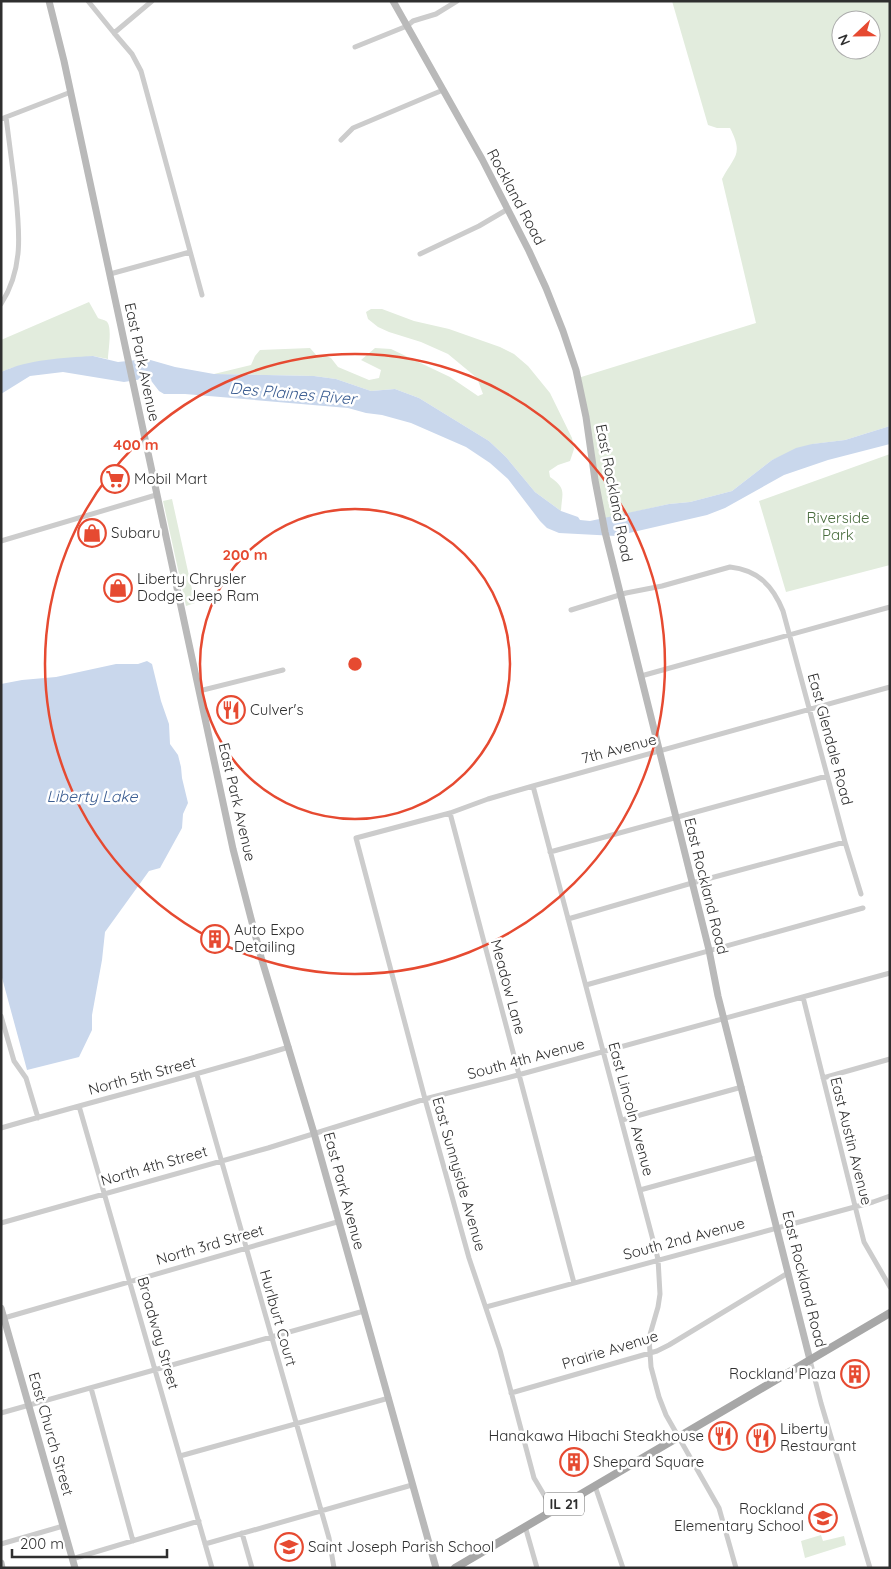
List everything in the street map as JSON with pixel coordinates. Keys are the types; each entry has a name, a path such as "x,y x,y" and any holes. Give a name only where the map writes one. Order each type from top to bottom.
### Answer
{"main road":[{"name":"IL 21","path":"455,1568 890,1312"}],"street":[{"name":"East Park Avenue","path":"49,1 110,274 233,849 261,957 314,1133 436,1568"},
{"path":"88,1 132,54 141,72 202,295"},
{"path":"114,33 152,1"},
{"name":"Rockland Road","path":"393,1 508,209 534,260 563,331 576,370 586,417"},
{"path":"355,47 407,26 414,21 436,14 457,1"},
{"path":"341,140 353,128 443,90"},
{"path":"1,304 14,280 19,254 19,225 4,118 70,92"},
{"path":"420,254 479,226 508,209"},
{"path":"110,274 190,252"},
{"name":"East Rockland Road","path":"586,417 600,505 621,596 810,1360"},
{"path":"1,541 156,495"},
{"name":"East Glendale Road","path":"621,596 626,593 662,586 730,567 742,568 753,572 764,580 774,592 783,611 790,635 845,842 861,894"},
{"path":"571,610 621,596"},
{"path":"641,676 890,607"},
{"path":"199,692 283,670"},
{"name":"7th Avenue","path":"356,838 450,813 488,799 533,786 890,687"},
{"path":"550,852 827,776"},
{"name":"East Lincoln Avenue","path":"533,786 658,1259 660,1294 649,1338 651,1367 666,1415 719,1508 736,1568"},
{"name":"Meadow Lane","path":"450,813 574,1283"},
{"name":"East Sunnyside Avenue","path":"356,838 469,1258 500,1350 534,1478 552,1510"},
{"path":"568,919 845,842"},
{"path":"586,985 863,908"},
{"name":"South 4th Avenue","path":"314,1133 425,1099 890,973"},
{"name":"East Austin Avenue","path":"802,997 864,1242 890,1286"},
{"path":"1,1016 13,1057 26,1078 38,1118"},
{"name":"North 5th Street","path":"1,1128 197,1075 289,1047"},
{"path":"823,1078 890,1059"},
{"name":"Hurlburt Court","path":"197,1075 329,1538 334,1568"},
{"path":"622,1120 742,1087"},
{"name":"Broadway Street","path":"80,1106 212,1568"},
{"name":"North 4th Street","path":"1,1223 268,1148 314,1133"},
{"path":"640,1190 760,1156"},
{"name":"South 2nd Avenue","path":"486,1307 890,1196"},
{"name":"North 3rd Street","path":"4,1318 338,1222"},
{"name":"Prairie Avenue","path":"511,1393 650,1353 669,1345 788,1273"},
{"name":"East Church Street","path":"1,1308 75,1568"},
{"path":"1,1413 364,1310"},
{"path":"810,1360 870,1568"},
{"path":"90,1388 134,1541"},
{"path":"180,1456 388,1398"},
{"path":"205,1544 412,1486"},
{"path":"595,1486 623,1568"},
{"path":"72,1559 199,1522"},
{"path":"1,1544 63,1526"},
{"path":"525,1526 538,1568"},
{"path":"242,1533 252,1568"},
{"path":"1,1563 2,1568"}],"green space":[{"path":"672,1 890,1 890,426 845,440 813,444 772,460 732,491 690,502 669,504 603,519 578,378 756,323 722,179 736,155 736,144 730,128 717,128 708,125"},
{"path":"89,302 98,318 108,323 110,333 108,359 93,356 11,368 1,372 1,340"},
{"path":"371,309 382,309 414,321 449,329 500,347 514,354 528,366 550,393 572,438 574,449 570,461 558,465 549,471 550,477 559,485 562,491 561,511 535,492 506,457 489,441 419,398 395,389 371,391 336,379 314,376 214,374 251,365 260,350 310,348 318,357 326,356 331,358 338,367 369,380 379,378 381,370 361,360 375,348 391,349 450,377 478,396 483,394 477,378 448,354 378,327 368,319 366,312"},
{"name":"Riverside Park","path":"890,454 890,565 786,592 759,501"},
{"path":"172,499 195,603 186,606 163,501"},
{"path":"821,1535 823,1541 844,1536 846,1545 805,1558 801,1541"}],"water":[{"name":"Des Plaines River","path":"93,356 118,362 147,359 175,367 214,374 314,376 336,379 371,391 395,389 419,398 489,441 506,457 535,492 561,511 578,517 580,520 590,521 669,504 690,502 732,491 772,460 796,448 812,444 845,440 890,426 890,444 828,460 784,475 725,508 707,515 616,536 559,533 547,528 540,521 508,479 490,463 466,447 411,423 382,415 348,408 185,394 164,394 159,391 149,378 124,382 63,372 30,376 1,394 1,372 23,364"},
{"name":"Liberty Lake","path":"147,661 152,664 169,724 170,744 178,755 181,767 188,803 183,814 182,828 160,868 149,871 105,932 92,1015 92,1030 79,1057 27,1070 1,974 1,684 56,677 116,664 138,664"}],"place":[{"name":"Mobil Mart","path":"115,479"},
{"name":"Subaru","path":"92,533"},
{"name":"Liberty Chrysler Dodge Jeep Ram","path":"118,588"},
{"name":"Culver's","path":"231,710"},
{"name":"Auto Expo Detailing","path":"215,939"},
{"name":"Rockland Plaza","path":"855,1374"},
{"name":"Hanakawa Hibachi Steakhouse","path":"723,1436"},
{"name":"Liberty Restaurant","path":"761,1438"},
{"name":"Shepard Square","path":"574,1462"},
{"name":"Rockland Elementary School","path":"823,1518"},
{"name":"Saint Joseph Parish School","path":"289,1547"}]}
